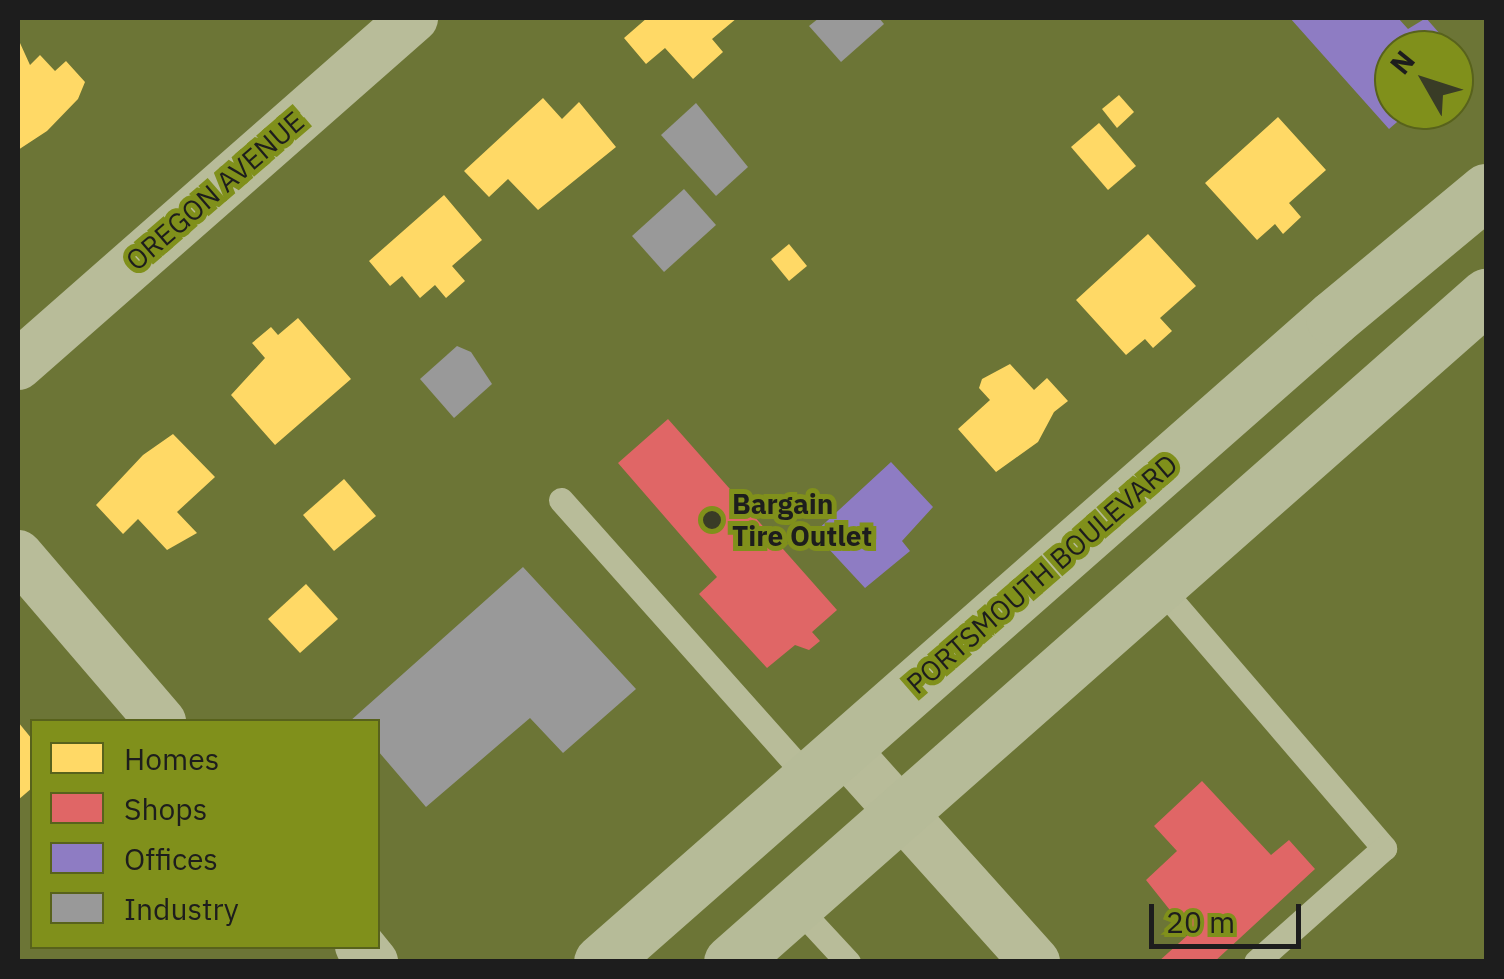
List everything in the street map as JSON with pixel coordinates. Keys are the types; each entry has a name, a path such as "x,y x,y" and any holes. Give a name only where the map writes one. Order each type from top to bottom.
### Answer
{"main road":[{"name":"PORTSMOUTH BOULEVARD","path":"601,962 1333,318 1486,191"},
{"path":"732,962 1486,296"}],"street":[{"name":"OREGON AVENUE","path":"18,365 413,18"},
{"path":"18,555 158,719"},
{"path":"827,764 900,812 1035,962"}],"lane":[{"path":"561,500 827,764"},
{"path":"1158,585 1384,848 1256,962"},
{"path":"796,906 848,962"}],"building: Homes":[{"path":"647,18 737,18 712,39 723,52 693,79 665,48 646,64 624,38"},
{"path":"20,43 30,65 40,55 55,71 66,61 85,82 78,99 47,131 18,150"},
{"path":"1119,95 1134,112 1117,128 1102,109"},
{"path":"543,98 562,119 579,102 616,147 538,210 508,179 489,197 464,171"},
{"path":"1278,117 1326,170 1289,203 1301,217 1283,234 1275,224 1257,240 1205,183"},
{"path":"1099,123 1136,166 1108,190 1071,147"},
{"path":"444,195 482,240 452,266 465,281 446,298 435,285 420,298 402,276 390,286 369,261"},
{"path":"1148,234 1196,286 1160,318 1172,331 1153,348 1145,339 1126,355 1076,300"},
{"path":"789,244 807,266 789,281 771,259"},
{"path":"298,318 351,379 275,445 231,395 265,358 252,343 271,327 278,335"},
{"path":"1010,364 1034,390 1047,378 1068,401 1054,412 1038,442 996,472 958,429 990,400 979,388 982,379"},
{"path":"173,434 215,477 177,512 197,533 167,550 138,519 123,534 96,505 143,455"},
{"path":"344,479 376,516 334,551 303,515"},
{"path":"306,584 338,619 300,653 268,619"},
{"path":"18,722 30,737 30,790 18,800"}],"building: Shops":[{"name":"Bargain Tire Outlet","path":"668,419 837,610 812,632 820,641 809,650 795,645 767,668 699,594 717,577 618,463"},
{"path":"1202,781 1271,855 1289,840 1315,869 1214,962 1158,962 1189,934 1146,880 1177,851 1154,826"}],"building: Offices":[{"path":"1290,18 1398,18 1408,29 1426,18 1436,30 1374,30 1374,112"},
{"path":"891,462 933,507 902,541 910,551 865,588 814,533"}],"building: Industry":[{"path":"819,18 879,18 884,24 841,62 809,26"},
{"path":"696,103 748,167 716,196 661,135"},
{"path":"684,189 716,225 664,272 632,236"},
{"path":"457,346 471,352 492,384 454,418 420,379"},
{"path":"523,567 636,689 563,753 530,718 426,807 380,753 380,719 352,719"}],"place":[{"name":"Bargain Tire Outlet","path":"712,520"}]}
